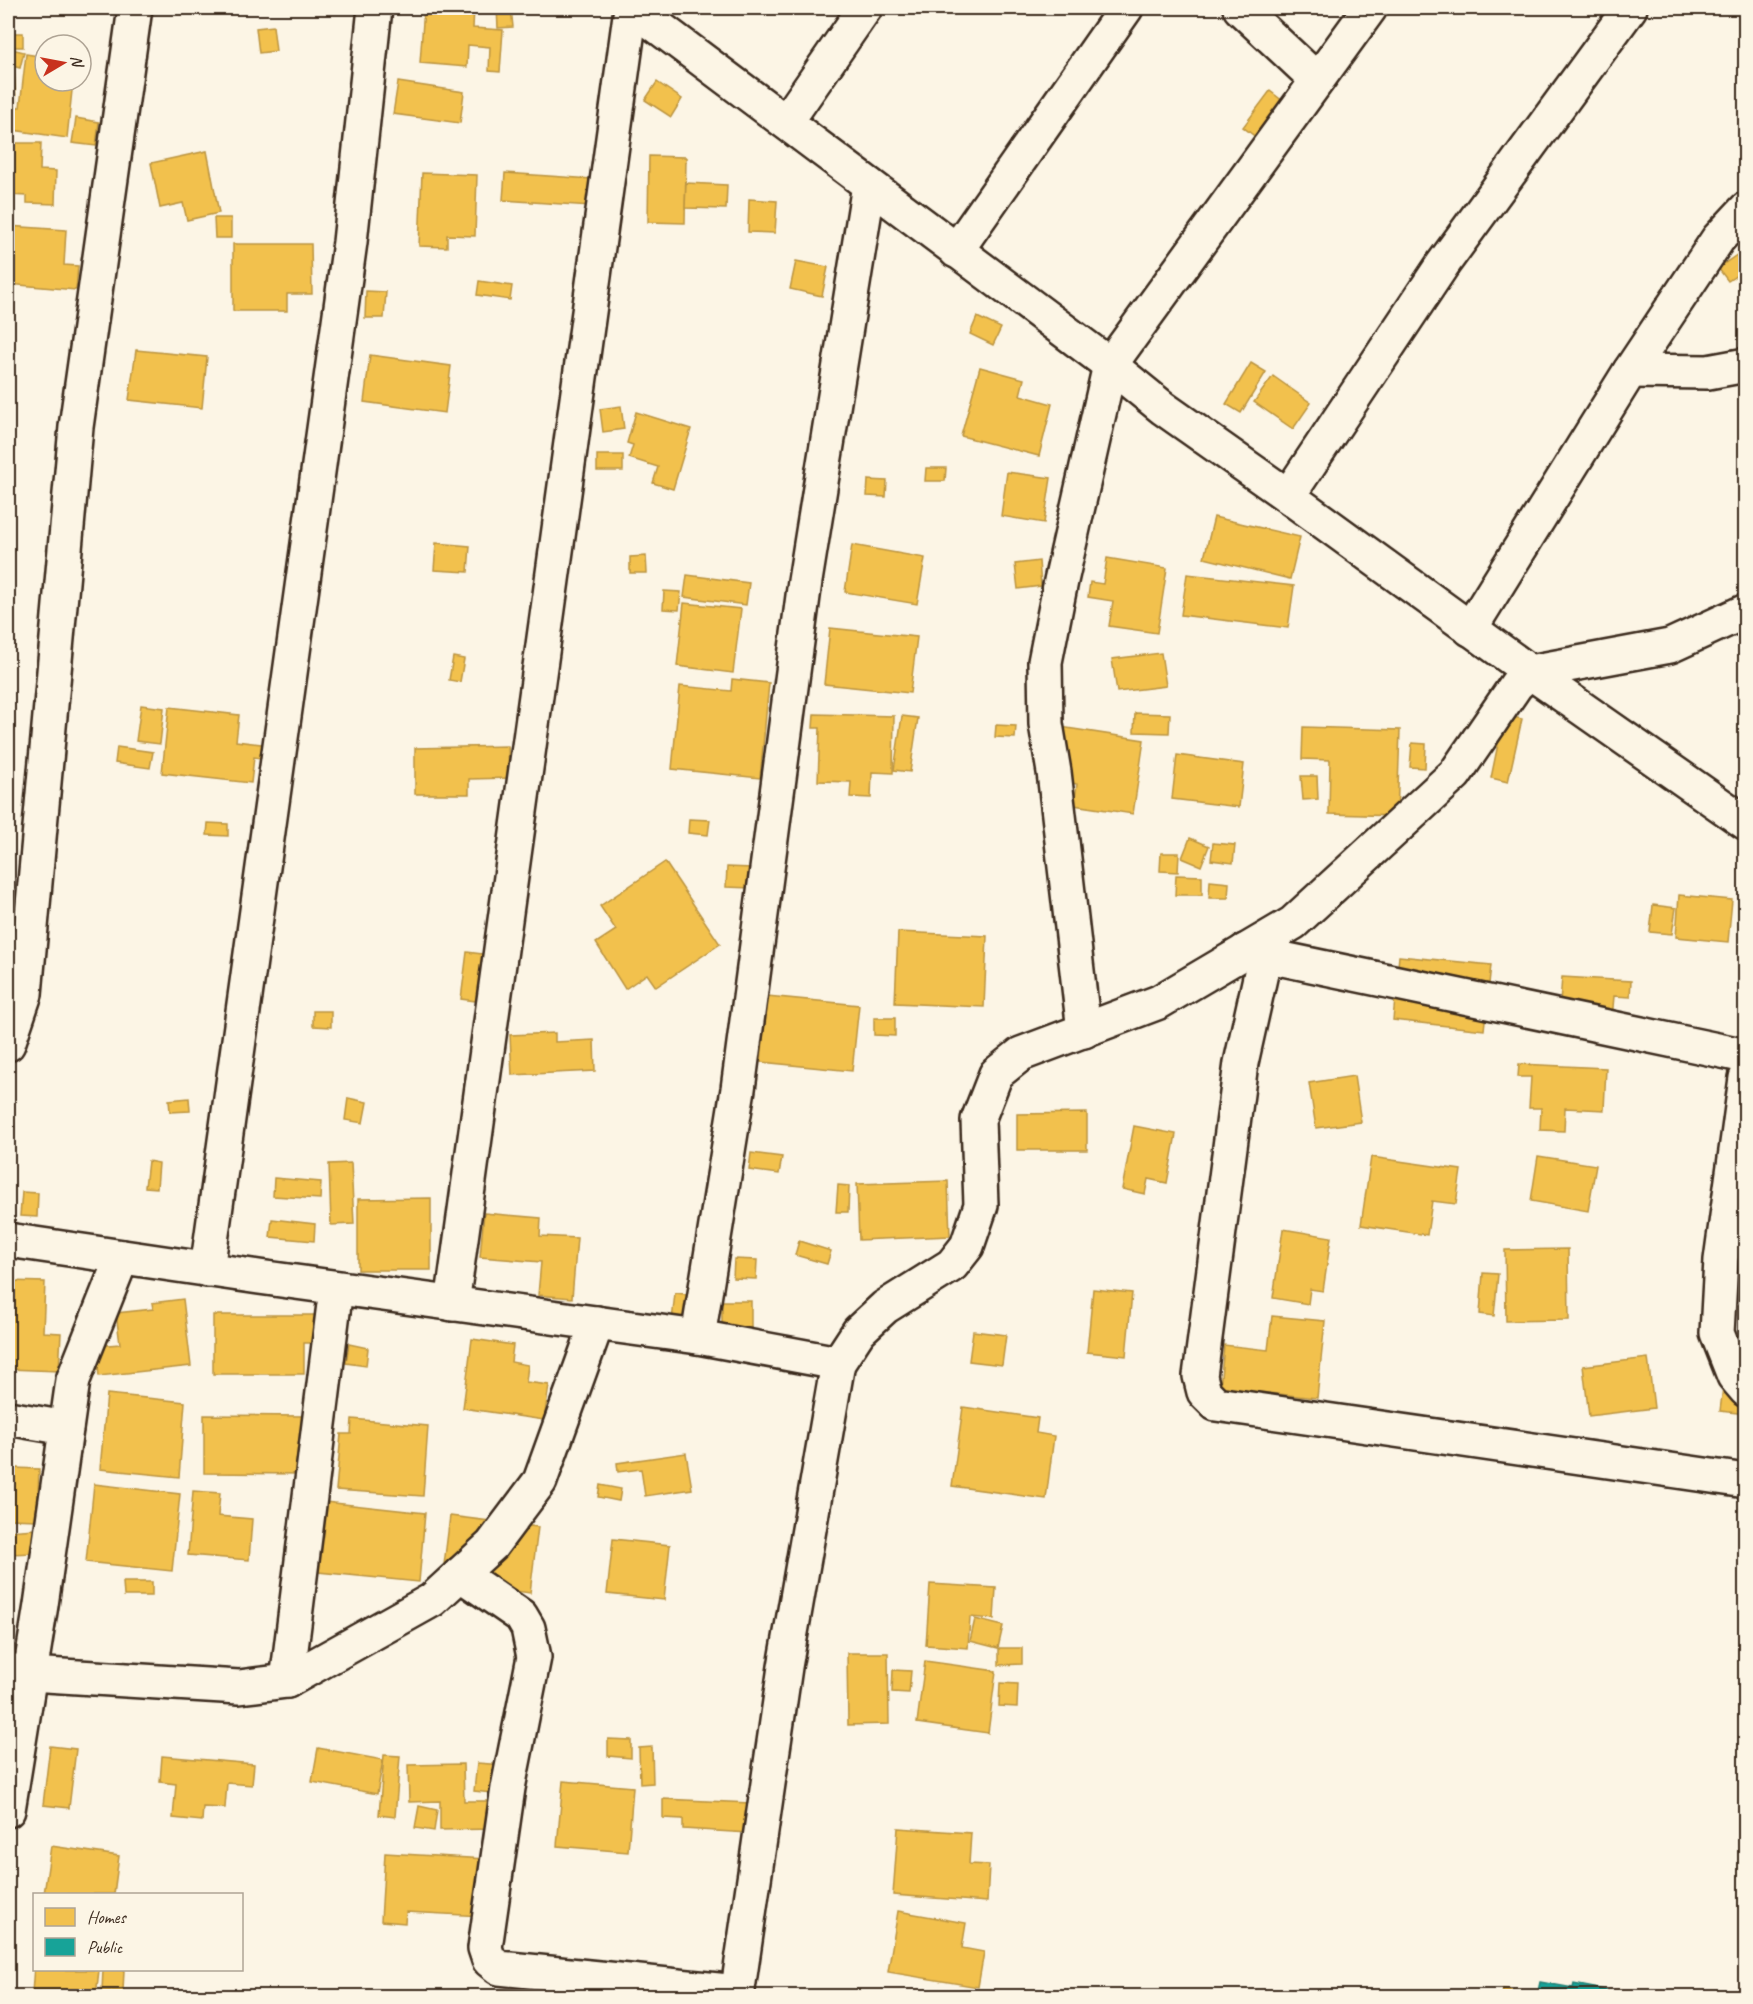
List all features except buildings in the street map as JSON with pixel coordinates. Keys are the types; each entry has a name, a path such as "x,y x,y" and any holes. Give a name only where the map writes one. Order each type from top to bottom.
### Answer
{"street":[{"path":"8,1044 25,994 76,426 135,8"},
{"path":"207,1270 350,242 375,8"},
{"path":"452,1304 632,8 1110,365 1163,408 1530,672 1746,823"},
{"path":"786,123 866,8"},
{"path":"956,251 1126,8"},
{"path":"1240,8 1317,80"},
{"path":"1084,1031 1054,772 1046,724 1045,662 1060,580 1110,365 1370,8"},
{"path":"1288,496 1443,264 1630,8"},
{"path":"698,1336 738,1089 805,580 869,185"},
{"path":"1470,629 1630,371 1719,239 1746,209"},
{"path":"1630,371 1708,372 1746,365"},
{"path":"460,1574 521,1616 528,1628 534,1657 508,1788 485,1948 489,1960 499,1968 737,1994 784,1667 838,1363 859,1331 885,1307 952,1265 967,1246 981,1205 978,1120 996,1074 1021,1054 1159,1002 1255,953 1293,922 1455,774 1516,686 1530,672 1670,646 1746,611"},
{"path":"1255,953 1746,1056"},
{"path":"1255,953 1200,1376 1204,1392 1216,1404 1746,1481"},
{"path":"1746,1078 1721,1260 1717,1334 1734,1376 1746,1390"},
{"path":"8,1240 336,1288 698,1336 838,1363"},
{"path":"8,1810 19,1672 66,1428 73,1380 122,1257"},
{"path":"287,1681 336,1288"},
{"path":"19,1672 239,1687 287,1681 432,1600 492,1545 540,1481 597,1323"},
{"path":"8,1418 66,1428"}]}
